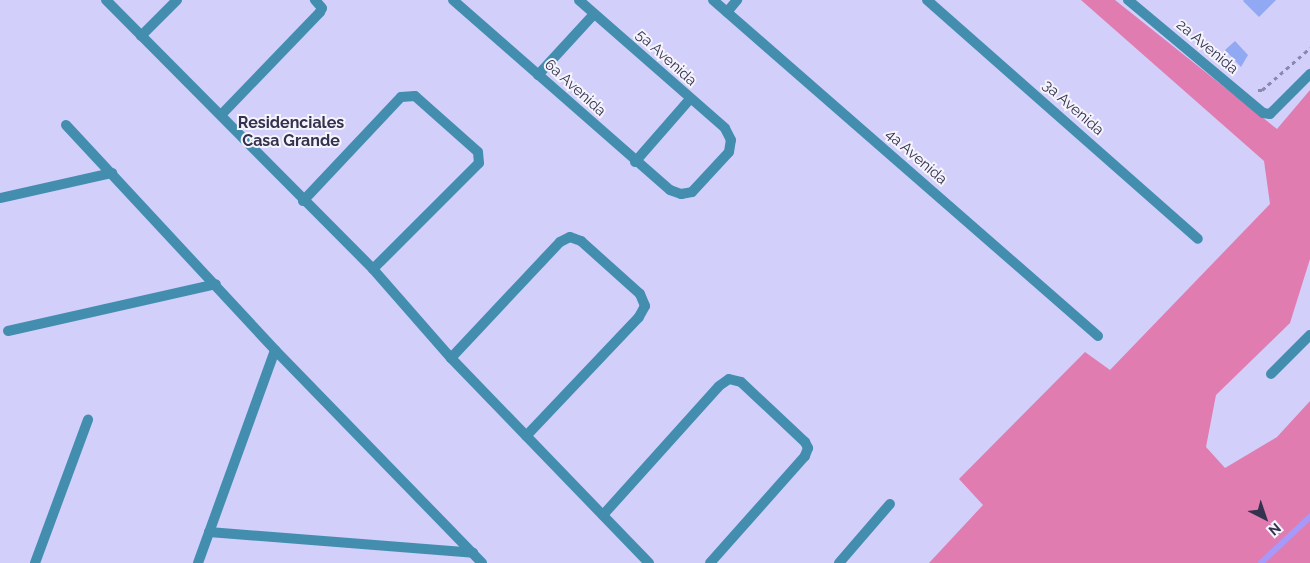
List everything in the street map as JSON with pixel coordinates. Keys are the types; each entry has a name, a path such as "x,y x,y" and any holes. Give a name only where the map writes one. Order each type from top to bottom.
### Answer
{"street":[{"path":"106,0 373,270 451,358 649,563"},
{"path":"141,36 177,0"},
{"path":"221,115 320,12 322,8 315,0"},
{"name":"6a Avenida","path":"453,0 635,162 670,190 681,194"},
{"name":"5a Avenida","path":"579,0 725,128 731,140 729,152 692,192 681,194"},
{"name":"4a Avenida","path":"713,0 1098,336"},
{"path":"727,12 737,0"},
{"name":"3a Avenida","path":"927,0 1198,239"},
{"name":"2a Avenida","path":"1128,0 1268,115 1310,74"},
{"path":"538,75 594,14"},
{"path":"303,201 401,97 415,96 478,152 479,163 373,270"},
{"path":"635,162 690,99"},
{"path":"66,125 216,284 275,350 482,563"},
{"path":"0,198 112,173"},
{"path":"451,358 560,242 570,238 581,241 640,294 645,306 640,317 526,436"},
{"path":"8,331 216,284"},
{"path":"1271,374 1310,335"},
{"path":"198,563 275,350"},
{"path":"603,515 719,386 729,379 741,382 805,442 808,448 805,456 710,563"},
{"path":"35,563 88,420"},
{"path":"839,563 890,504"},
{"path":"209,532 473,553"}],"path":[{"path":"1252,90 1262,90 1310,48"}],"shaded area":[{"path":"1081,0 1115,0 1277,129 1310,90 1310,259 1290,323 1216,395 1206,447 1225,468 1277,437 1310,401 1310,563 929,563 983,505 959,479 1085,352 1110,370 1270,204 1264,161"}],"building":[{"path":"1244,0 1276,0 1259,17"},
{"path":"1235,41 1248,55 1241,67 1225,50"}],"waterway":[{"path":"1261,563 1310,517"}],"district":[{"name":"Residenciales Casa Grande","path":"291,132"}]}
